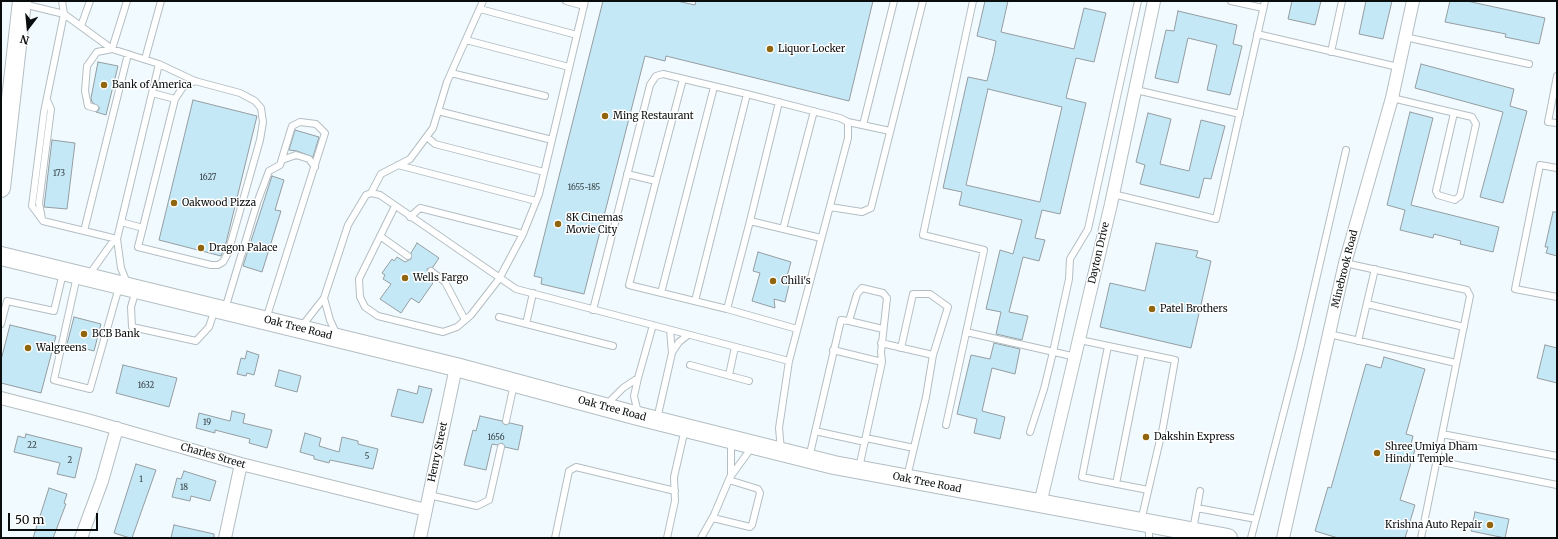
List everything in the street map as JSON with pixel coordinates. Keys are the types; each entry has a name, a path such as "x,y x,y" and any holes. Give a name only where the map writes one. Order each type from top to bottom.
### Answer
{"main road":[{"path":"1,188 18,2"},
{"name":"Oak Tree Road","path":"1,256 456,367 657,421 809,459 859,470 1040,504 1146,528 1224,538"}],"street":[{"name":"Dayton Drive","path":"1040,504 1080,340 1136,90 1154,1"},
{"name":"Minebrook Road","path":"1283,538 1345,262 1392,98 1413,1"},
{"name":"Henry Street","path":"420,538 456,367"},
{"name":"Charles Street","path":"1,398 117,428 241,464 426,510"},
{"path":"82,538 102,481 117,428"},
{"path":"224,538 241,464"}],"lane":[{"path":"62,1 64,14 47,100 32,206 42,221 117,239"},
{"path":"81,26 90,1"},
{"path":"112,49 127,1"},
{"path":"145,59 162,1"},
{"path":"300,329 324,298 348,225 366,195 371,193 381,174 410,159 433,128 451,73 483,1"},
{"path":"395,206 359,280 360,297 365,307 378,316 443,332 457,327 465,320 499,278 523,234 536,201 585,4 566,1"},
{"path":"863,125 894,1"},
{"path":"830,207 862,212 871,208 923,1"},
{"path":"946,425 984,250 923,234 974,1"},
{"path":"1030,432 1044,389 1053,352 1069,279 1070,259 1088,229 1138,1"},
{"path":"1231,1 1263,8"},
{"path":"1113,194 1216,219 1265,1"},
{"path":"1331,52 1342,1"},
{"path":"18,2 64,14 112,49 159,64 195,80 240,93 255,101 261,108 263,122 260,140 228,253 223,262 218,265 211,265 138,247 175,100 183,87 195,80"},
{"path":"480,9 577,35"},
{"path":"1257,34 1398,67"},
{"path":"1405,37 1529,64"},
{"path":"466,40 569,67"},
{"path":"95,108 88,106 85,91 88,66 97,52 112,49"},
{"path":"84,231 110,112 128,54"},
{"path":"159,64 117,239 121,268 128,287 132,307 132,327 196,341 210,327 220,309 265,181 269,171 280,164 282,160 292,126 300,122 316,124 326,133 265,320"},
{"path":"451,73 545,96"},
{"path":"593,310 650,85 656,76 663,74 814,111 840,118 848,122 890,131"},
{"path":"1557,76 1548,122 1557,124"},
{"path":"683,79 629,285 727,309 797,329"},
{"path":"661,293 714,87"},
{"path":"1136,90 1240,114"},
{"path":"152,93 175,100"},
{"path":"695,301 746,94"},
{"path":"1392,98 1472,117 1476,124 1460,196 1455,200 1438,195 1436,191 1454,113"},
{"path":"727,309 779,102"},
{"path":"438,111 552,140"},
{"path":"783,229 814,111"},
{"path":"781,452 779,428 788,361 848,138 848,122"},
{"path":"427,137 436,144 544,172"},
{"path":"1252,538 1300,349 1346,150"},
{"path":"282,160 296,155 309,159 315,167"},
{"path":"398,165 536,201"},
{"path":"1557,168 1540,165 1515,289 1557,297"},
{"path":"627,174 656,181"},
{"path":"371,193 380,195 516,289 788,361"},
{"path":"410,217 420,208 523,234"},
{"path":"750,221 821,238"},
{"path":"121,222 143,228"},
{"path":"380,236 408,256"},
{"path":"1,324 7,301 54,312 76,274 117,239"},
{"path":"1345,262 1467,290 1470,296 1421,538"},
{"path":"1358,341 1375,269"},
{"path":"431,271 445,282 465,320"},
{"path":"76,274 54,380 90,389 128,287"},
{"path":"849,321 857,294 862,288 883,293 887,298 881,343 882,362 859,470"},
{"path":"526,324 533,294"},
{"path":"901,348 912,294 930,294 948,307 933,355 926,397 906,479"},
{"path":"324,298 330,320 338,338"},
{"path":"1367,304 1464,328"},
{"path":"499,317 613,346"},
{"path":"809,459 841,320 883,329"},
{"path":"638,416 634,396 653,325"},
{"path":"657,421 672,353 670,330"},
{"path":"966,332 1076,357"},
{"path":"1329,334 1456,363"},
{"path":"672,353 679,342 688,335"},
{"path":"1080,340 1175,360 1163,427 1148,490 1146,528"},
{"path":"881,343 933,355"},
{"path":"1108,346 1082,477 1148,490"},
{"path":"729,376 735,347"},
{"path":"833,350 882,362"},
{"path":"1116,484 1142,353"},
{"path":"690,365 749,381"},
{"path":"604,407 623,388 638,378"},
{"path":"506,421 514,382"},
{"path":"667,538 675,501 674,477 685,428"},
{"path":"815,431 914,448"},
{"path":"1442,434 1557,456"},
{"path":"730,439 730,478"},
{"path":"701,538 712,518 730,478 754,445"},
{"path":"429,495 477,506 489,500 501,447"},
{"path":"1437,461 1557,485"},
{"path":"555,538 570,471 576,467 675,491"},
{"path":"712,518 750,527 752,525 760,493 758,489 730,478"},
{"path":"1192,535 1200,491"},
{"path":"1197,508 1256,519"}],"building":[{"path":"603,1 677,1 695,5 696,1 873,1 849,101 666,56 665,61 645,56 584,294 541,284 542,278 534,276"},
{"path":"985,1 1008,1 1001,32 1074,49 1084,8 1106,13 1094,62 1076,58 1066,98 1086,103 1060,214 1042,210 1035,238 1045,240 1039,261 1023,257 1009,312 1028,316 1022,340 996,334 1001,312 986,309 1000,250 1013,254 1022,220 959,205 962,192 943,188 968,77 987,81 994,53 996,41 977,36","holes":["988,89 1062,107 1040,202 966,185"]},
{"path":"1292,1 1321,1 1315,25 1288,19"},
{"path":"1366,1 1392,1 1383,39 1359,34"},
{"path":"1450,1 1467,1 1545,18 1539,44 1505,37 1506,34 1445,22"},
{"path":"1178,11 1237,25 1233,44 1242,46 1230,95 1207,90 1217,45 1188,38 1178,83 1155,78 1166,30 1174,31"},
{"name":"Bank of America","path":"98,62 118,66 106,115 96,112 99,110 99,107 92,102 91,98"},
{"path":"1421,64 1514,89 1510,106 1527,111 1503,203 1480,197 1503,112 1415,88"},
{"path":"193,100 257,116 226,243 221,256 159,240"},
{"path":"1410,112 1433,118 1411,205 1499,227 1493,252 1460,244 1461,241 1434,234 1433,238 1400,230 1405,210 1387,205"},
{"path":"1148,113 1171,119 1160,164 1189,171 1201,120 1225,126 1211,179 1204,178 1199,198 1140,184 1145,165 1136,162"},
{"path":"295,130 319,137 313,157 297,151 289,150"},
{"path":"52,140 75,143 67,209 44,207"},
{"path":"272,176 284,180 275,210 281,211 262,272 243,266"},
{"path":"1553,212 1557,212 1557,256 1546,253 1548,247 1545,247"},
{"name":"Wells Fargo","path":"417,243 439,258 433,267 427,269 428,274 426,278 433,283 419,303 411,298 401,313 380,299 391,284 383,279 385,275 382,273 392,259 394,261 397,257 405,262 411,259 411,253"},
{"name":"Patel Brothers","path":"1156,243 1198,251 1196,257 1211,261 1191,348 1100,327 1110,283 1145,291"},
{"name":"Chili's","path":"758,252 791,262 786,280 790,281 785,302 774,299 775,308 752,301 760,273 753,271"},
{"name":"BCB Bank","path":"74,317 101,324 94,351 67,344"},
{"name":"Walgreens","path":"10,325 56,336 41,393 1,383 1,360"},
{"path":"994,343 1020,349 1015,374 992,368 982,411 1005,417 1000,439 974,433 977,419 957,414 971,355 990,359"},
{"path":"1545,345 1557,348 1557,383 1537,378"},
{"path":"247,351 259,355 254,375 247,373 246,376 237,374 241,358 245,359"},
{"name":"Shree Umiya Dham Hindu Temple","path":"1384,357 1425,369 1406,434 1413,436 1411,444 1416,446 1400,500 1415,505 1405,538 1338,538 1315,531 1328,487 1331,488 1366,364 1381,368"},
{"path":"123,365 177,378 169,407 116,393"},
{"path":"279,370 301,376 297,392 275,386"},
{"path":"419,386 432,389 423,423 391,416 398,389 417,394"},
{"path":"232,411 245,414 243,423 272,430 267,448 249,443 250,439 215,430 215,433 196,428 199,413 230,421"},
{"path":"480,416 502,421 505,425 510,423 523,426 518,450 505,447 502,443 497,445 492,444 486,470 464,465 473,430 476,431"},
{"path":"305,433 321,438 319,446 339,452 342,437 358,441 358,444 378,449 373,469 330,460 329,463 314,459 314,456 300,452"},
{"path":"26,434 82,448 75,478 57,474 60,463 14,452 18,436 25,438"},
{"path":"136,464 156,470 132,538 130,538 114,533"},
{"path":"184,471 216,481 210,501 191,496 190,501 172,497 177,478 181,479"},
{"path":"49,488 67,494 64,503 66,504 53,538 33,538"},
{"name":"Krishna Auto Repair","path":"1475,512 1509,519 1505,538 1471,531"},
{"path":"174,525 214,534 214,538 171,538"}],"place":[{"name":"Liquor Locker","path":"770,49"},
{"name":"Bank of America","path":"104,85"},
{"name":"Ming Restaurant","path":"605,116"},
{"name":"Oakwood Pizza","path":"174,203"},
{"name":"8K Cinemas Movie City","path":"558,224"},
{"name":"Dragon Palace","path":"201,248"},
{"name":"Wells Fargo","path":"405,278"},
{"name":"Chili's","path":"773,281"},
{"name":"Patel Brothers","path":"1152,309"},
{"name":"BCB Bank","path":"84,334"},
{"name":"Walgreens","path":"28,348"},
{"name":"Dakshin Express","path":"1146,437"},
{"name":"Shree Umiya Dham Hindu Temple","path":"1377,453"},
{"name":"Krishna Auto Repair","path":"1490,525"}]}
